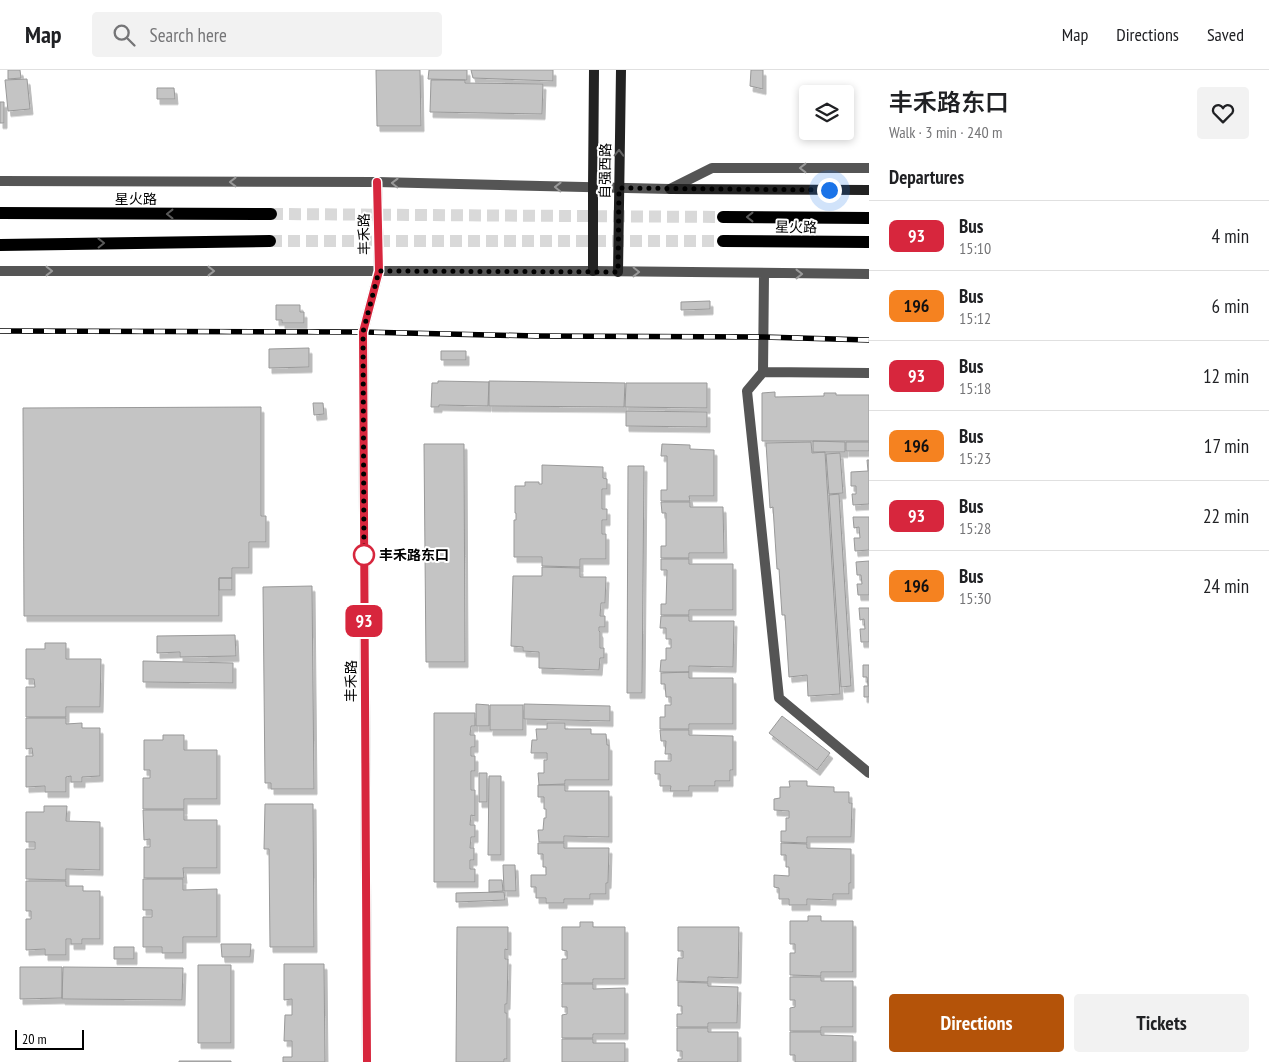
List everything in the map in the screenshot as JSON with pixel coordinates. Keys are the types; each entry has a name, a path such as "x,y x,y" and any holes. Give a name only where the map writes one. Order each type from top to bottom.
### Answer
{"main road":[{"name":"自强西路","path":"593,271 594,70"},
{"name":"自强西路","path":"618,272 621,70"},
{"name":"丰禾路","path":"367,1062 363,332 379,271 377,182"},
{"path":"670,189 869,190"},
{"name":"星火路","path":"0,213 271,214"},
{"name":"星火路","path":"723,217 869,218"},
{"path":"0,245 270,241"},
{"name":"星火路","path":"722,241 869,242"}],"street":[{"path":"0,181 377,182 670,189 712,168 869,168"},
{"path":"0,271 593,271 869,274"},
{"path":"764,274 763,372 747,391 779,698 869,773"},
{"path":"763,372 869,372"}],"building":[{"path":"8,70 20,70 21,78 8,79"},
{"path":"376,70 420,70 421,126 377,126"},
{"path":"429,70 467,70 467,80 428,79"},
{"path":"471,70 553,70 553,81 473,78"},
{"path":"751,70 763,70 763,89 750,86"},
{"path":"27,79 30,109 8,111 5,80"},
{"path":"431,80 465,80 465,83 543,84 542,114 430,112"},
{"path":"157,88 174,88 175,99 157,99"},
{"path":"0,102 4,102 4,123 0,123"},
{"path":"710,301 710,309 681,310 681,302"},
{"path":"276,305 300,305 300,312 304,312 304,323 282,323 282,320 276,320"},
{"path":"309,348 309,367 269,368 269,349"},
{"path":"441,351 466,351 466,360 441,360"},
{"path":"438,381 489,382 488,406 439,405 439,407 431,407 432,383 438,383"},
{"path":"489,381 625,383 624,407 489,406"},
{"path":"626,383 707,383 707,408 625,407"},
{"path":"775,392 775,397 824,396 824,393 869,395 869,441 762,441 762,393"},
{"path":"313,403 323,403 324,414 314,415"},
{"path":"261,407 261,516 266,516 266,542 249,542 249,568 232,568 232,578 219,578 219,616 24,616 23,408"},
{"path":"626,411 707,412 707,427 626,426"},
{"path":"813,441 845,442 845,452 813,452"},
{"path":"811,442 812,453 825,452 840,694 808,696 807,675 789,677 785,615 782,615 779,569 777,569 773,507 770,508 766,443"},
{"path":"846,442 869,442 869,451 846,451"},
{"path":"424,444 464,444 465,662 426,662"},
{"path":"662,444 690,445 690,449 714,450 714,496 689,496 690,501 661,501 661,490 667,490 667,456 661,456"},
{"path":"840,453 843,493 829,494 826,454"},
{"path":"867,460 869,460 869,504 853,505 852,494 856,494 856,486 851,486 851,472 868,471"},
{"path":"542,465 603,467 603,478 607,479 607,489 602,489 602,509 607,509 607,520 602,520 602,534 606,534 606,559 580,559 580,567 542,566 542,557 514,557 515,486 525,486 525,482 539,482 539,484 542,484"},
{"path":"628,466 644,466 642,693 627,693"},
{"path":"839,494 851,686 841,687 829,495"},
{"path":"661,502 690,502 690,507 723,507 724,553 689,553 689,558 661,558 661,546 666,546 666,513 662,513"},
{"path":"853,517 869,517 869,550 855,551 854,538 860,538 859,527 854,528"},
{"path":"661,559 689,559 689,564 733,564 733,610 689,610 689,615 661,615 661,604 666,604 667,570 661,570"},
{"path":"869,561 869,595 858,595 857,584 862,584 861,575 857,575 856,562"},
{"path":"542,567 580,568 580,577 606,577 605,603 601,603 600,616 605,616 605,627 599,627 600,648 604,648 604,658 600,658 599,670 539,668 539,652 523,651 523,647 511,646 513,576 542,576"},
{"path":"219,578 232,578 232,590 219,590"},
{"path":"312,586 314,789 271,789 271,783 265,783 263,587"},
{"path":"859,608 869,608 869,642 861,642 860,629 865,629 864,619 860,620"},
{"path":"661,616 689,616 689,621 734,621 733,667 689,666 689,672 660,672 661,660 666,660 666,648 671,648 671,639 666,639 666,628 660,628"},
{"path":"235,635 236,656 180,657 180,652 157,653 157,636"},
{"path":"45,643 66,643 66,659 101,659 100,707 66,707 66,717 26,717 26,687 35,687 34,679 26,679 26,649 45,649"},
{"path":"143,661 233,663 233,683 143,682"},
{"path":"863,665 869,665 869,697 864,697 864,686 868,686 867,677 863,677"},
{"path":"689,672 689,678 733,678 733,724 689,724 689,729 660,729 660,717 665,717 665,705 671,705 671,697 666,697 665,684 661,684 661,673"},
{"path":"476,704 489,705 489,726 476,726"},
{"path":"524,704 610,706 610,721 524,719"},
{"path":"490,705 523,705 523,730 490,730"},
{"path":"434,713 475,713 475,726 471,726 470,735 475,735 475,747 471,747 471,756 475,756 475,771 471,771 471,790 475,790 475,816 471,815 470,825 475,825 475,837 471,837 470,848 474,848 474,860 470,860 470,869 475,869 475,882 434,882"},
{"path":"782,716 830,753 817,770 769,733"},
{"path":"26,718 66,718 66,724 82,723 82,728 100,728 100,776 82,777 82,782 71,782 71,776 66,777 66,792 45,792 45,786 26,787 26,756 33,756 32,748 26,749"},
{"path":"547,723 565,723 565,729 591,729 591,734 606,734 607,745 609,745 609,780 565,780 565,784 539,785 538,773 544,773 544,760 547,760 547,753 531,753 532,740 537,740 536,729 547,729"},
{"path":"660,730 689,730 689,735 733,736 733,770 730,770 730,781 715,781 715,786 689,786 689,791 670,791 671,786 660,786 660,774 655,774 655,761 671,761 671,754 665,754 666,741 661,741"},
{"path":"163,735 184,735 184,750 217,750 217,799 184,799 184,809 143,809 143,778 150,778 150,770 144,770 144,740 163,740"},
{"path":"479,773 487,773 487,802 479,802"},
{"path":"489,776 501,776 501,855 488,855"},
{"path":"789,781 807,781 807,786 834,787 834,792 849,792 849,803 852,803 851,837 807,837 807,843 781,842 781,831 786,831 786,818 789,818 789,811 774,810 774,799 780,798 780,787 790,787"},
{"path":"538,785 565,785 565,791 609,791 609,837 564,836 564,842 539,842 538,830 543,830 546,809 544,809 544,797 538,797"},
{"path":"265,804 313,804 314,947 270,947 269,849 264,849"},
{"path":"44,806 67,806 66,821 100,822 100,870 66,869 66,880 26,879 26,849 35,849 35,842 26,842 26,812 44,812"},
{"path":"143,810 184,810 184,820 217,820 217,868 183,868 184,878 144,878 144,847 150,847 150,839 144,840"},
{"path":"538,843 564,843 564,848 609,848 606,894 590,894 590,899 564,899 564,903 546,903 546,898 536,898 536,887 531,887 531,875 546,875 546,867 543,867 543,854 538,854"},
{"path":"781,843 807,844 807,848 851,849 851,883 849,883 849,894 833,894 833,900 807,899 807,905 789,905 789,899 779,899 779,888 774,887 774,875 789,876 789,867 786,867 786,855 781,855"},
{"path":"503,865 515,865 516,891 504,891"},
{"path":"143,879 183,879 183,890 217,889 217,937 183,937 183,953 162,953 162,947 143,947 143,917 152,917 152,910 143,910"},
{"path":"489,880 502,880 503,891 489,892"},
{"path":"26,881 66,881 66,886 83,886 83,891 100,891 100,939 82,939 82,944 71,944 71,939 66,939 66,955 45,955 45,949 26,950 26,919 31,919 31,911 26,911"},
{"path":"504,892 505,900 456,902 456,893"},
{"path":"808,916 821,916 821,921 853,921 853,972 821,972 821,976 790,975 790,953 795,953 795,944 790,944 790,921 808,921"},
{"path":"580,922 593,922 593,927 625,927 625,979 593,979 593,983 562,983 562,959 567,959 567,951 562,950 562,927 580,927"},
{"path":"457,927 508,927 508,950 505,949 505,959 508,959 507,1004 505,1004 505,1013 507,1013 507,1059 504,1059 504,1062 456,1062"},
{"path":"678,927 739,927 738,978 708,977 708,982 677,981 678,958 683,958 683,951 678,951"},
{"path":"221,944 251,944 250,957 222,957"},
{"path":"114,947 134,947 134,959 114,959"},
{"path":"284,964 324,964 325,1062 283,1062 283,1057 292,1057 292,1041 284,1041 285,1015 292,1015 292,999 284,1000"},
{"path":"198,965 231,965 231,1043 198,1043"},
{"path":"20,967 62,967 62,998 20,999"},
{"path":"63,967 183,968 182,1000 62,999"},
{"path":"790,977 821,977 821,981 853,981 853,1027 821,1027 821,1031 790,1031 790,1008 795,1007 795,1000 790,1000"},
{"path":"678,982 738,987 737,1023 708,1023 708,1027 677,1027 677,1014 682,1014 682,1006 678,1006"},
{"path":"562,984 593,984 593,989 625,988 625,1034 593,1034 593,1038 562,1038 562,1015 567,1014 567,1007 562,1007"},
{"path":"677,1028 708,1028 708,1032 738,1032 738,1062 678,1062 678,1059 682,1059 682,1051 677,1051"},
{"path":"790,1032 821,1032 821,1035 853,1036 853,1062 795,1062 795,1055 790,1055"},
{"path":"562,1039 593,1039 593,1043 625,1043 625,1062 562,1062"},
{"path":"231,1061 231,1062 179,1062"}],"tunnel":[{"path":"271,214 723,217"},
{"path":"270,241 723,241"}],"railway":[{"path":"0,331 363,332 869,340"}],"bus line":[{"name":"93","path":"367,1062 363,332 379,271 377,182"}],"place":[{"name":"丰禾路东口","path":"364,555"}],"route":[{"path":"364,555 363,332 379,271 618,272 619,188 829,190"}]}
